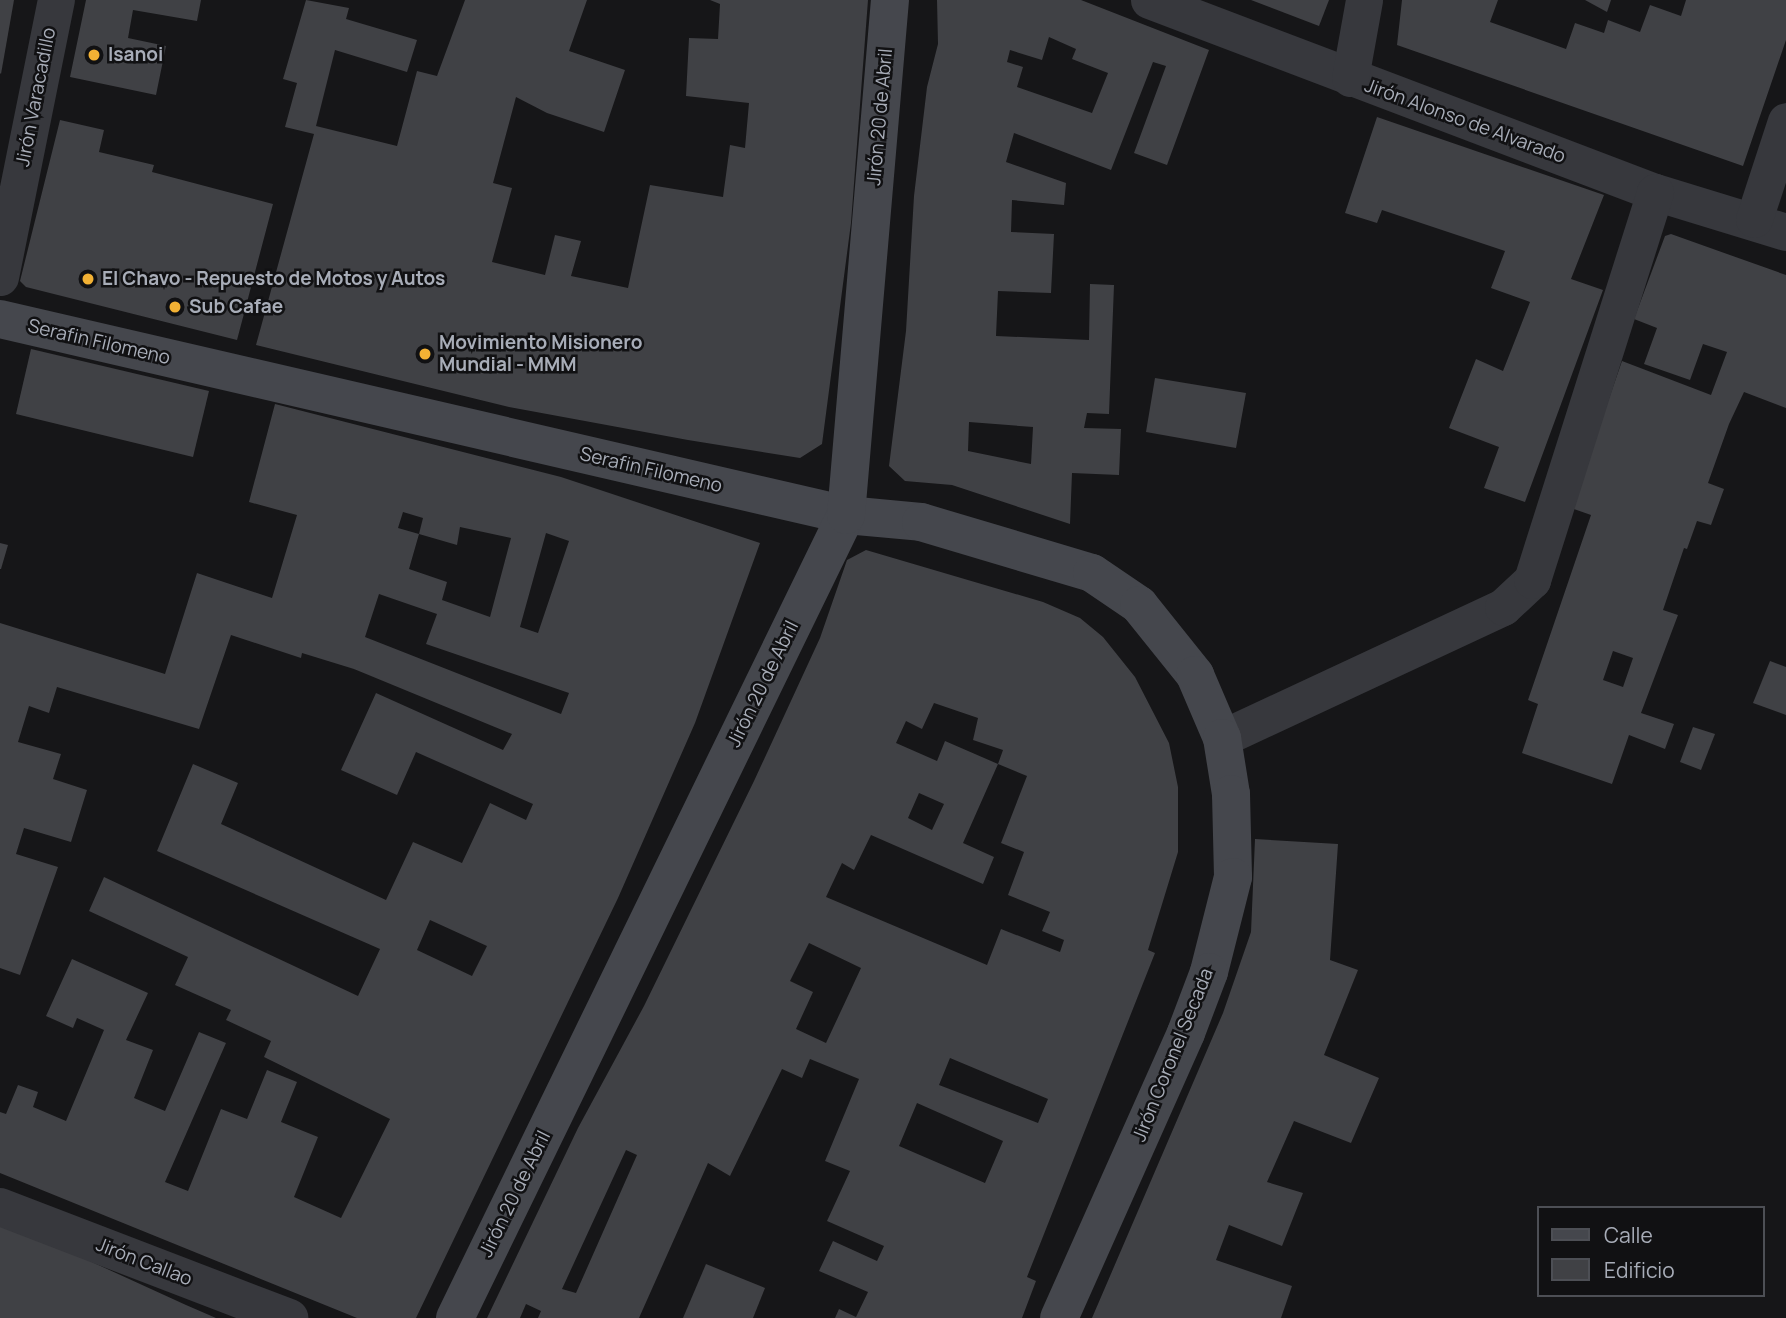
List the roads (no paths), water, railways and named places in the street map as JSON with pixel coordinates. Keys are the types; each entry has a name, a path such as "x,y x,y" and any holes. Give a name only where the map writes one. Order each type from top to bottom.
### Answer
{"main road":[{"name":"Jirón 20 de Abril","path":"455,1318 846,515 890,0"},
{"name":"Serafin Filomeno","path":"0,319 846,515 921,523 1092,573 1139,606 1172,644 1195,675 1222,738"},
{"name":"Jirón Coronel Secada","path":"1059,1318 1186,1033 1209,972 1233,877 1231,794 1222,738"}],"street":[{"name":"Jirón Varacadillo","path":"0,277 56,0"},
{"name":"Jirón Alonso de Alvarado","path":"1149,0 1656,192 1770,225"},
{"path":"1350,78 1364,0"},
{"path":"1770,225 1786,121"},
{"path":"1222,738 1503,607 1532,580 1656,192"},
{"name":"Jirón Callao","path":"0,1207 289,1318"}],"place":[{"name":"Isanoi","path":"94,55"},
{"name":"El Chavo - Repuesto de Motos y Autos","path":"88,279"},
{"name":"Sub Cafae","path":"175,307"},
{"name":"Movimiento Misionero Mundial - MMM","path":"425,354"}]}
